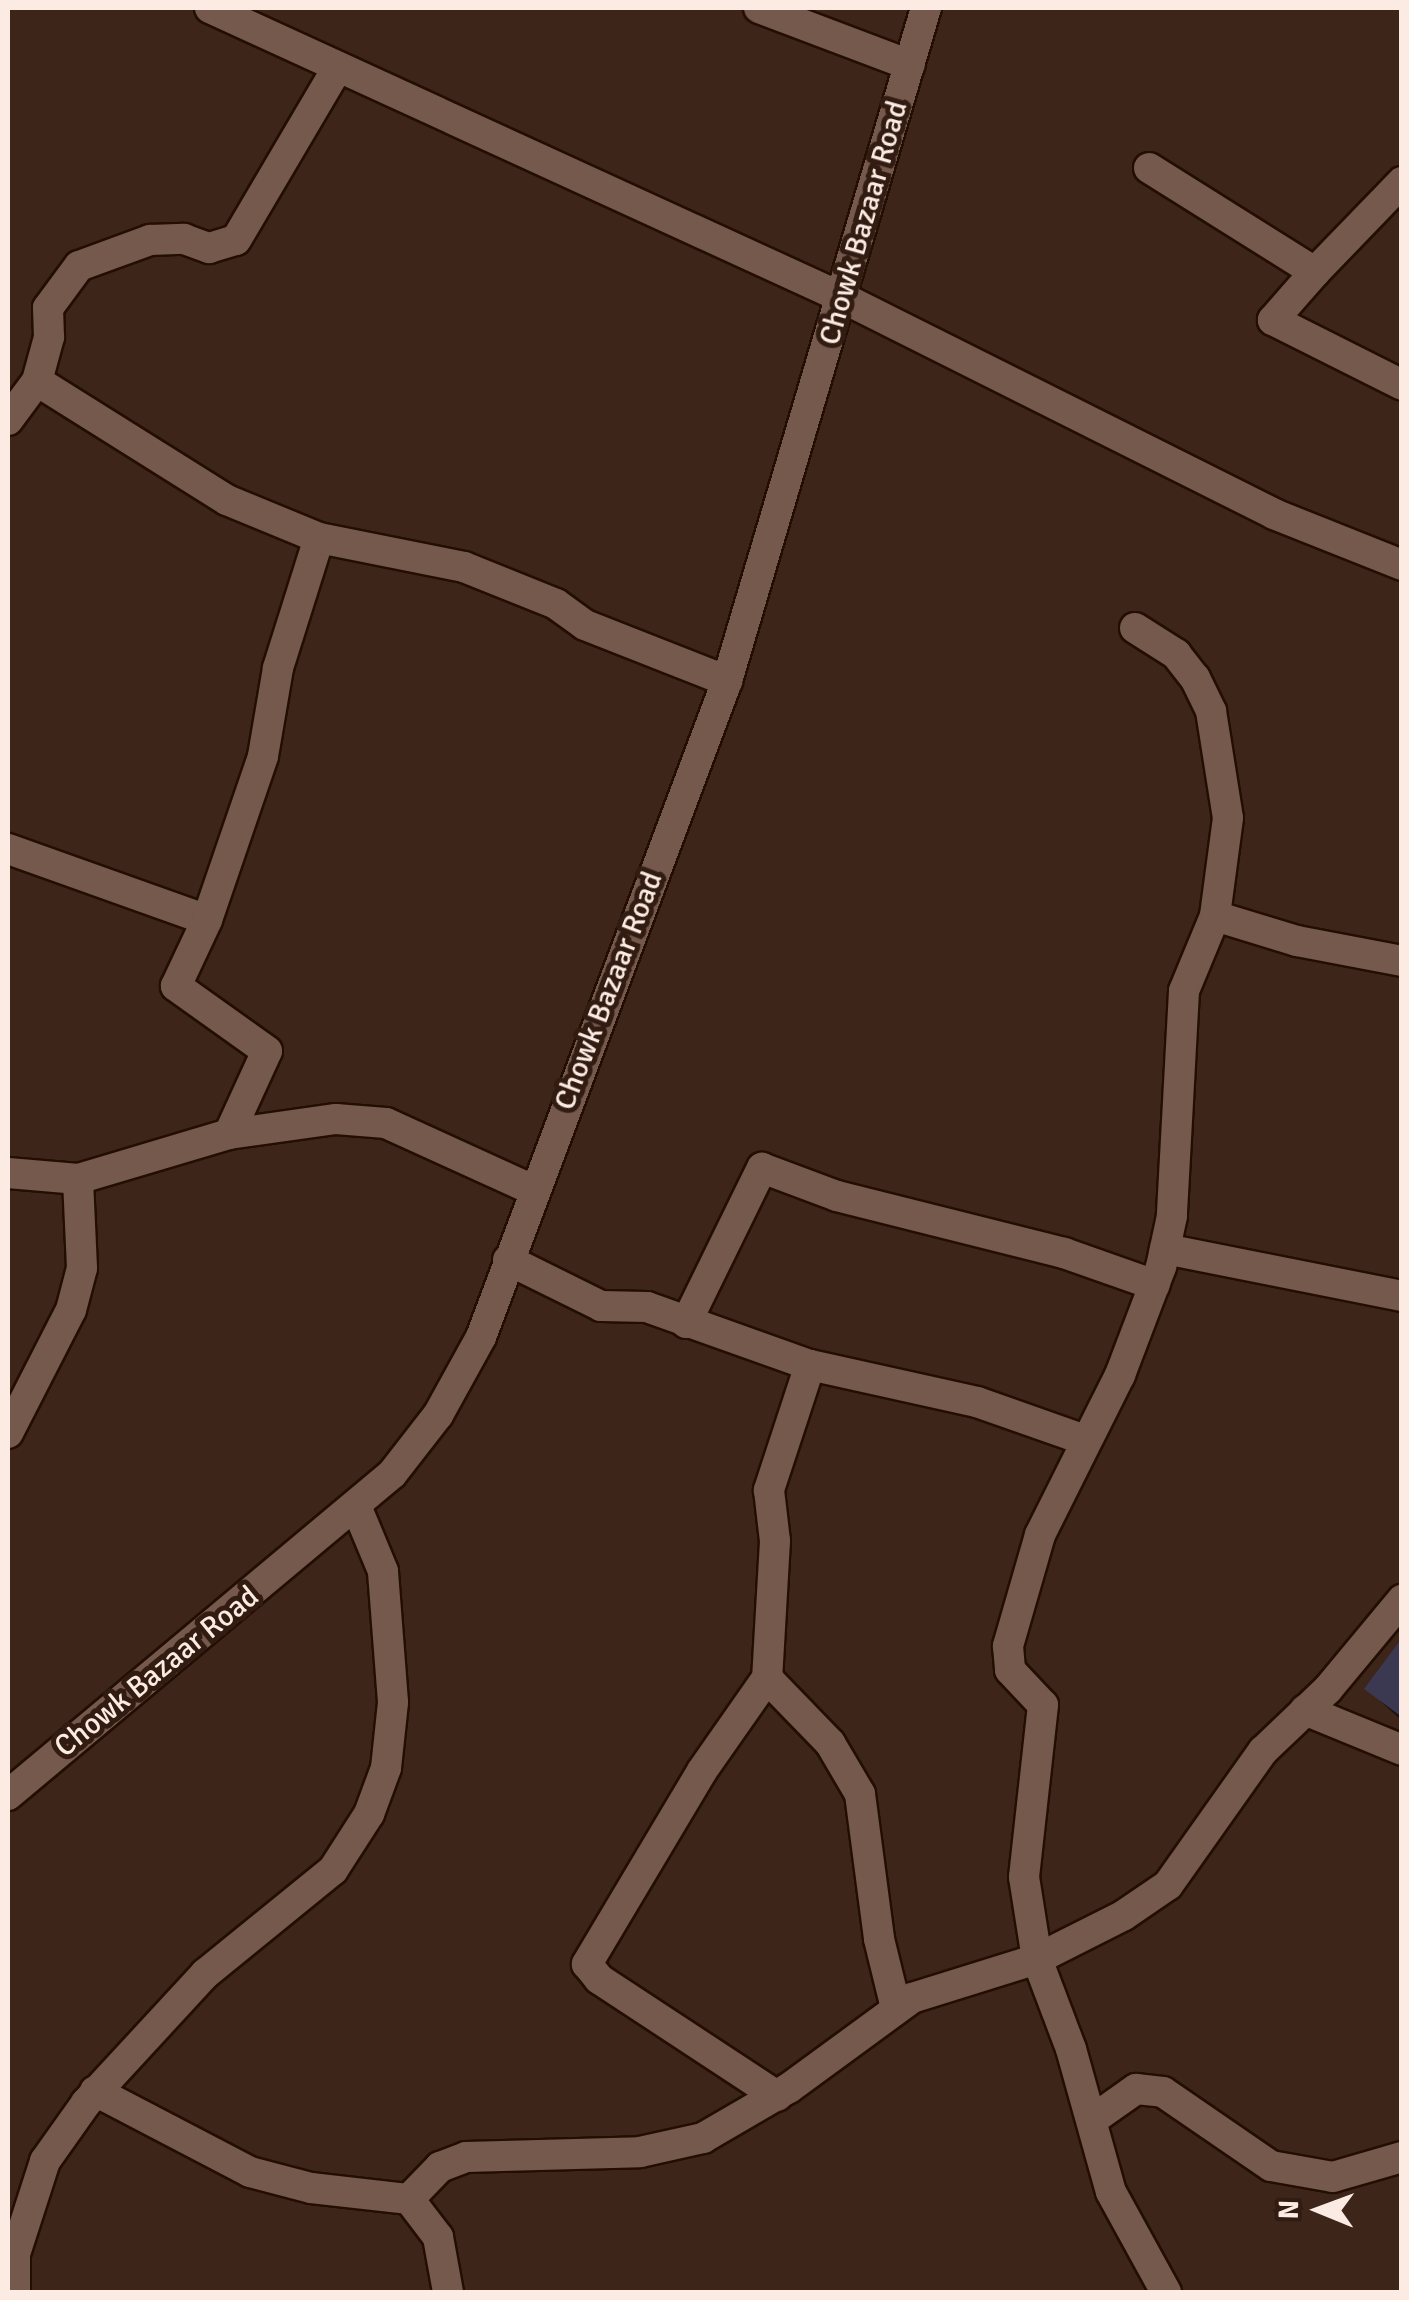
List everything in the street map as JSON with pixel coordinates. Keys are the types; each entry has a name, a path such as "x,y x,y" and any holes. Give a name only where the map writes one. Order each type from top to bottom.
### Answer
{"street":[{"path":"210,8 843,298 1274,514 1402,565"},
{"path":"759,8 802,16 910,66"},
{"name":"Chowk Bazaar Road","path":"8,1794 392,1474 438,1415 481,1337 532,1190 727,681 926,8"},
{"path":"8,420 37,380 49,337 48,308 78,266 150,240 184,238 209,248 236,240 338,66"},
{"path":"1149,168 1314,272"},
{"path":"1402,182 1273,320 1402,385"},
{"path":"37,380 228,500 319,538 464,567 556,604 585,626 727,681"},
{"path":"229,1134 267,1052 176,986 207,920 263,756 278,668 319,538"},
{"path":"1134,628 1176,654 1210,712 1228,818 1215,916 1184,991 1165,1249 1156,1285 1120,1375 1040,1535 1008,1646 1010,1670 1043,1705 1024,1877 1037,1958 1092,2120 1111,2192 1166,2292"},
{"path":"8,850 207,920"},
{"path":"1215,916 1298,942 1402,961"},
{"path":"8,1173 78,1179 229,1134 336,1119 386,1123 532,1190"},
{"path":"686,1323 762,1168 837,1196 1064,1253 1156,1285"},
{"path":"8,1433 71,1310 82,1268 78,1179"},
{"path":"1165,1249 1402,1296"},
{"path":"508,1260 601,1306 647,1307 810,1364 977,1402 1085,1440"},
{"path":"776,2096 599,1979 587,1964 702,1772 768,1678 775,1541 769,1490 810,1364"},
{"path":"15,2292 11,2253 46,2161 96,2091 205,1974 334,1870 369,1814 386,1768 392,1702 383,1571 356,1506"},
{"path":"409,2199 440,2167 466,2156 640,2152 702,2138 776,2096 912,1998 1074,1944 1168,1885 1262,1750 1305,1710 1402,1600"},
{"path":"768,1678 830,1742 860,1794 879,1939 896,2008"},
{"path":"1305,1710 1402,1750"},
{"path":"1092,2120 1136,2089 1163,2092 1271,2166 1332,2177 1402,2157"},
{"path":"96,2091 250,2172 312,2188 409,2199 438,2237 448,2292"}],"building":[{"path":"1402,1638 1402,1717 1364,1689"}]}
